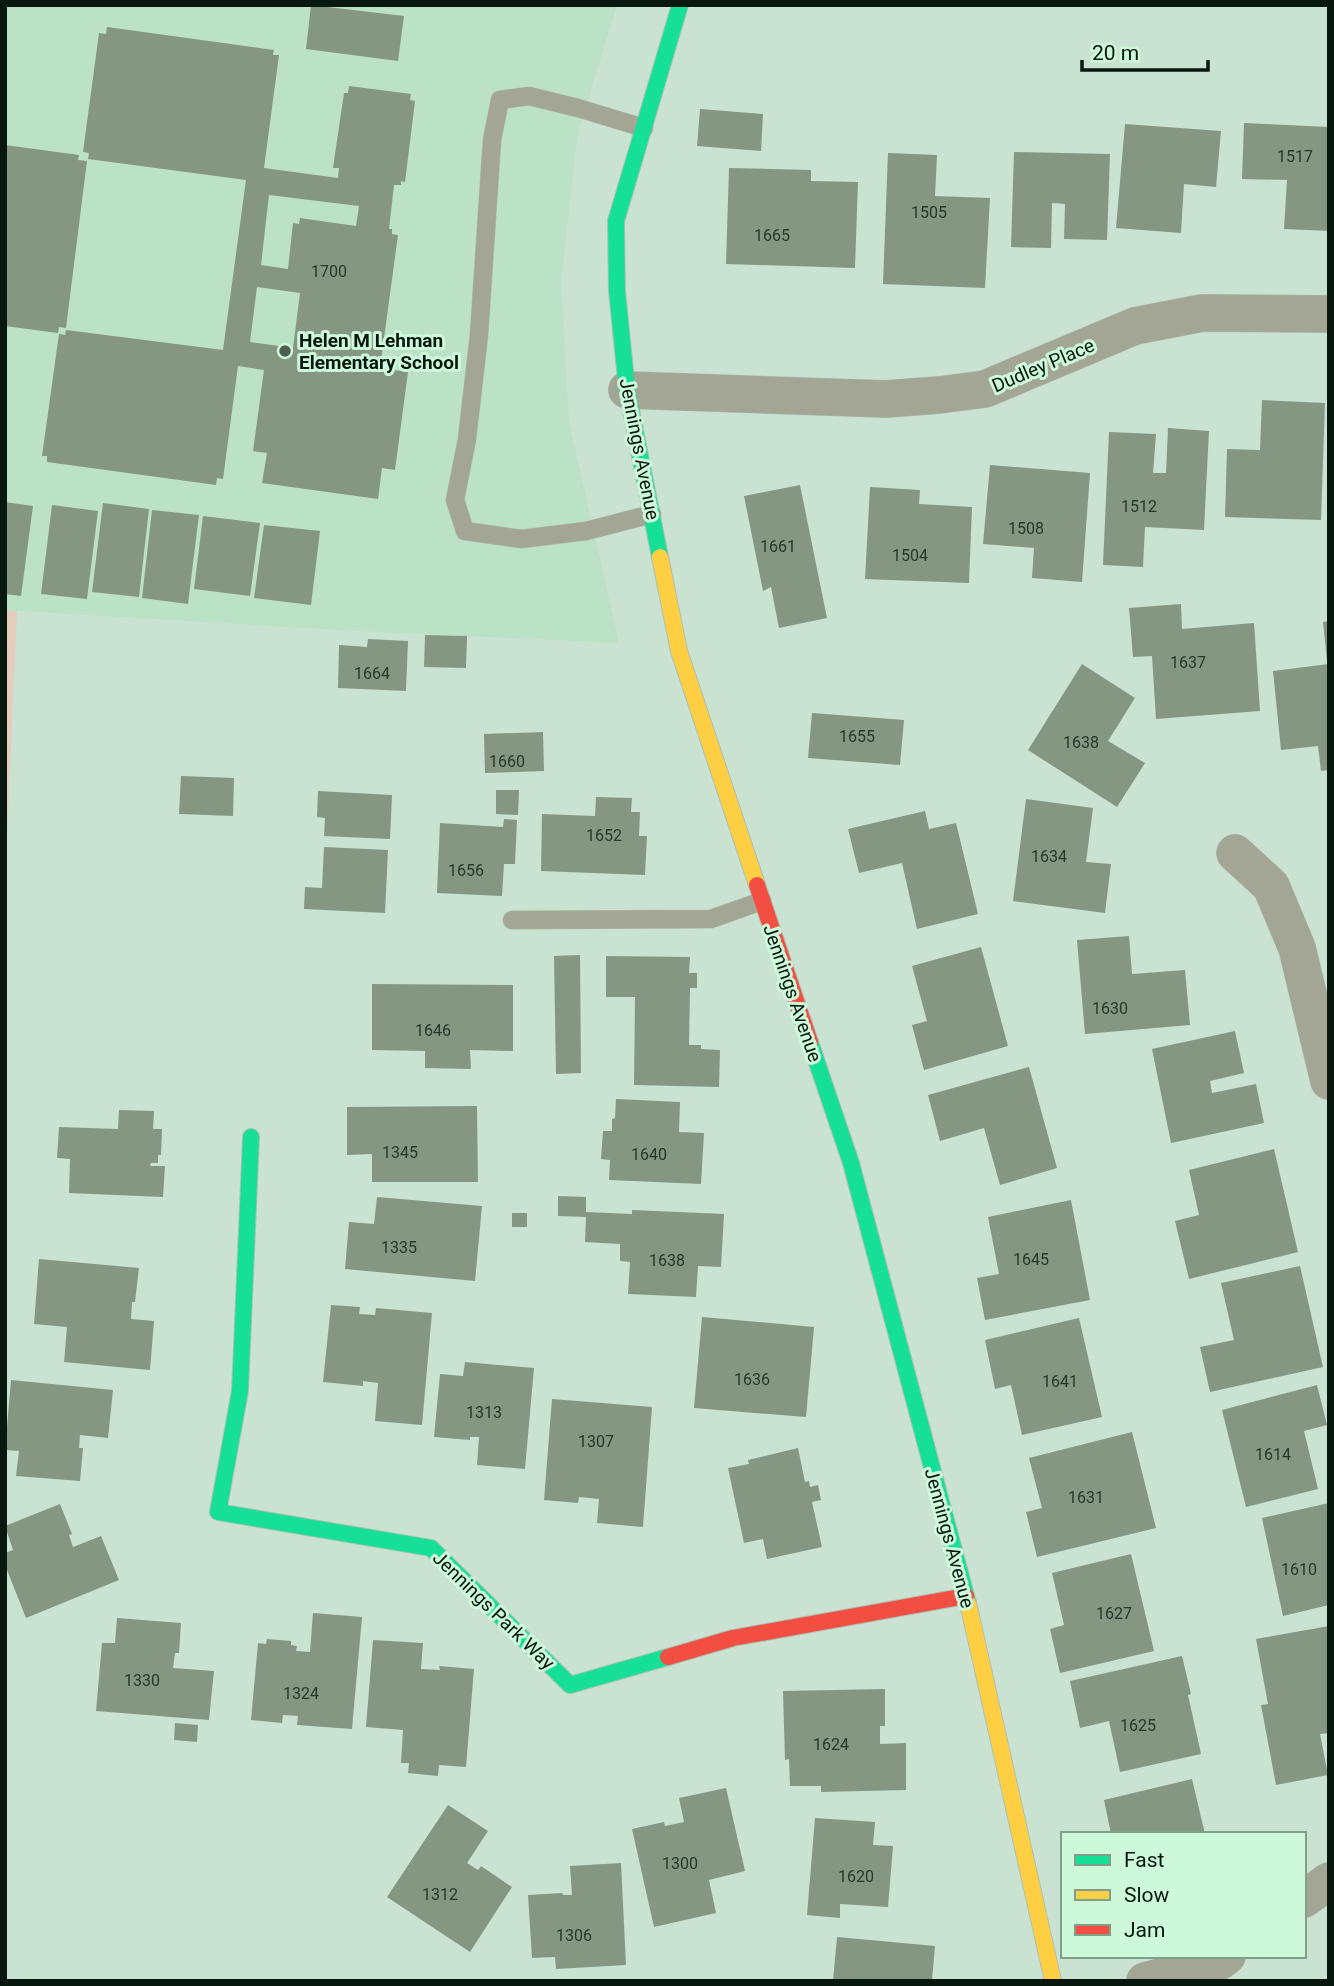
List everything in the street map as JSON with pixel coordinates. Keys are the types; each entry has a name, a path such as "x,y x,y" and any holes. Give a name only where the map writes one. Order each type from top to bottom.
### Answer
{"street":[{"name":"Jennings Avenue","path":"680,5 616,221 617,291 627,390 679,650 851,1163 966,1597 1053,1981"},
{"name":"Dudley Place","path":"627,390 886,399 939,396 985,389 1135,326 1202,313 1329,314"},
{"path":"1235,853 1272,886 1297,948 1329,1081"},
{"name":"Jennings Park Way","path":"251,1138 240,1391 218,1512 431,1548 570,1685 733,1638 966,1597"},
{"path":"1306,1898 1329,1881"},
{"path":"1145,1981 1224,1958"}],"lane":[{"path":"644,128 529,96 500,100 492,140 479,335 467,439 455,499 465,531 521,539 586,531 652,514"},
{"path":"512,920 711,919 762,901"}],"shaded area":[{"name":"Helen M Lehman Elementary School","path":"5,5 617,5 578,132 561,281 569,422 619,643 5,610"},
{"path":"5,610 17,611 5,882"}],"building":[{"path":"311,5 404,16 398,61 306,49"},
{"path":"107,27 274,50 273,55 279,55 264,168 338,178 339,168 333,168 344,93 348,93 349,86 411,94 410,100 415,101 405,182 394,185 389,229 392,229 392,234 398,235 380,368 408,372 395,470 382,468 378,499 262,483 267,453 253,451 264,370 238,366 223,479 217,478 216,485 47,462 47,456 42,456 59,334 65,335 66,330 223,350 246,180 88,159 89,153 83,152 99,33 106,34","holes":["269,195 359,206 356,226 300,218 299,224 293,223 288,269 261,265","257,287 300,293 293,348 250,342"]},
{"path":"700,109 763,114 761,151 697,146"},
{"path":"1244,123 1329,127 1329,231 1284,229 1287,180 1242,179"},
{"path":"1125,124 1221,131 1216,187 1184,184 1181,233 1116,228"},
{"path":"5,145 79,155 78,160 87,161 66,328 59,327 58,333 5,326"},
{"path":"1014,152 1110,154 1107,240 1064,239 1065,204 1052,203 1051,248 1011,247"},
{"path":"888,153 937,155 935,196 990,198 985,288 883,284"},
{"path":"729,168 811,170 811,181 858,182 855,268 726,264"},
{"path":"1262,400 1325,403 1321,520 1225,517 1227,449 1260,450"},
{"path":"1168,428 1209,431 1204,530 1145,527 1143,567 1103,565 1109,432 1156,434 1153,473 1166,473"},
{"path":"990,465 1090,473 1082,582 1032,578 1034,548 983,544"},
{"path":"800,485 827,618 779,628 771,587 763,591 744,496"},
{"path":"870,487 920,490 919,504 972,507 969,583 865,579"},
{"path":"5,502 33,506 21,596 5,594"},
{"path":"103,503 149,509 139,597 92,592"},
{"path":"52,505 98,511 87,599 41,594"},
{"path":"152,510 199,515 188,604 142,598"},
{"path":"203,516 260,523 250,596 194,589"},
{"path":"264,525 320,531 311,605 254,598"},
{"path":"1181,604 1182,629 1254,623 1260,711 1156,719 1152,656 1133,657 1129,608"},
{"path":"1329,621 1329,661 1327,661 1323,622"},
{"path":"425,635 467,636 466,668 424,667"},
{"path":"368,639 408,641 406,691 338,688 339,645 367,647"},
{"path":"1082,664 1135,698 1108,741 1145,763 1117,807 1028,750"},
{"path":"1329,664 1329,770 1321,771 1318,746 1281,750 1273,671"},
{"path":"812,713 904,720 900,765 808,758"},
{"path":"543,732 544,771 485,773 484,734"},
{"path":"181,776 234,778 233,816 179,814"},
{"path":"496,790 519,790 518,815 496,814"},
{"path":"318,791 392,795 390,839 324,836 325,818 317,817"},
{"path":"596,797 632,798 631,812 640,812 639,836 647,836 645,875 541,871 542,814 595,816"},
{"path":"1026,799 1093,808 1086,862 1111,864 1105,913 1013,901"},
{"path":"925,811 929,829 956,823 978,914 917,929 902,863 859,873 848,829"},
{"path":"504,819 517,820 515,864 504,864 502,896 437,893 440,823 503,827"},
{"path":"324,847 388,850 385,913 304,909 305,887 322,888"},
{"path":"1129,936 1132,974 1185,970 1190,1025 1085,1034 1077,940"},
{"path":"981,947 1008,1046 924,1070 912,1025 927,1021 912,966"},
{"path":"580,955 581,1073 556,1074 554,956"},
{"path":"606,956 690,957 689,973 697,973 697,988 690,988 689,1045 720,1050 719,1087 634,1085 635,997 606,997"},
{"path":"372,984 513,985 513,1051 470,1050 471,1069 425,1068 425,1051 372,1050"},
{"path":"1235,1031 1244,1073 1210,1081 1212,1093 1256,1084 1264,1123 1171,1143 1152,1049"},
{"path":"1029,1067 1057,1168 1000,1185 984,1128 940,1141 928,1095"},
{"path":"616,1099 680,1102 679,1132 704,1133 701,1184 609,1180 610,1160 601,1159 603,1131 612,1131"},
{"path":"477,1106 478,1182 372,1182 372,1154 347,1155 347,1107"},
{"path":"119,1110 154,1111 153,1129 162,1129 161,1155 158,1155 158,1163 151,1163 150,1166 165,1166 163,1197 69,1193 70,1159 57,1158 59,1127 118,1129"},
{"path":"1274,1149 1298,1252 1189,1279 1175,1221 1199,1215 1189,1170"},
{"path":"558,1196 586,1197 586,1212 632,1214 632,1210 724,1214 721,1267 698,1266 696,1297 628,1294 630,1262 620,1261 620,1244 585,1242 586,1217 558,1216"},
{"path":"377,1197 482,1206 475,1281 345,1269 349,1222 374,1224"},
{"path":"1071,1200 1090,1300 985,1320 977,1278 999,1274 988,1217"},
{"path":"512,1213 527,1213 527,1227 512,1227"},
{"path":"39,1259 139,1268 131,1319 154,1321 150,1370 64,1362 67,1327 34,1324"},
{"path":"1300,1266 1323,1367 1210,1392 1200,1347 1234,1340 1221,1283"},
{"path":"331,1305 360,1307 359,1314 375,1315 376,1308 432,1313 422,1425 375,1421 378,1383 363,1381 363,1386 323,1382"},
{"path":"702,1317 814,1327 806,1417 694,1408"},
{"path":"1079,1318 1102,1417 1022,1435 1011,1385 995,1389 985,1340"},
{"path":"465,1362 534,1368 525,1469 477,1465 479,1437 470,1437 470,1440 434,1437 440,1374 463,1376"},
{"path":"11,1380 113,1390 108,1438 80,1435 79,1448 83,1448 80,1481 16,1476 19,1451 5,1450"},
{"path":"1317,1385 1327,1425 1304,1431 1318,1489 1246,1507 1222,1410"},
{"path":"552,1399 652,1407 643,1527 597,1523 599,1499 579,1497 578,1503 544,1500"},
{"path":"1132,1432 1156,1528 1037,1557 1026,1512 1042,1508 1029,1458"},
{"path":"798,1448 805,1482 809,1481 810,1487 818,1485 821,1500 812,1502 822,1547 767,1559 763,1539 744,1543 728,1468 749,1464 748,1460"},
{"path":"1329,1503 1329,1605 1283,1616 1262,1518"},
{"path":"60,1504 72,1534 69,1535 73,1547 101,1536 119,1580 26,1618 5,1565 5,1553 13,1550 5,1526"},
{"path":"1131,1554 1154,1651 1060,1673 1050,1629 1064,1625 1052,1573"},
{"path":"313,1613 362,1617 352,1729 297,1725 298,1716 283,1715 282,1723 251,1720 258,1643 266,1644 267,1639 291,1641 291,1645 297,1646 296,1651 310,1652"},
{"path":"117,1618 181,1623 179,1653 175,1653 173,1668 214,1671 209,1720 96,1711 102,1643 115,1643"},
{"path":"1329,1626 1329,1733 1320,1734 1328,1775 1276,1785 1261,1705 1268,1704 1256,1639"},
{"path":"373,1640 423,1643 421,1669 440,1670 439,1666 474,1669 466,1767 439,1765 438,1776 408,1773 409,1763 401,1763 403,1730 366,1727"},
{"path":"1182,1656 1201,1754 1120,1772 1109,1721 1080,1728 1070,1681"},
{"path":"885,1689 885,1726 880,1726 880,1744 906,1743 906,1790 821,1792 821,1786 790,1786 789,1759 785,1760 783,1691"},
{"path":"175,1723 198,1725 197,1742 174,1740"},
{"path":"1192,1779 1205,1832 1111,1832 1104,1800"},
{"path":"726,1788 745,1871 709,1880 716,1913 654,1927 632,1829 664,1822 665,1826 684,1822 679,1798"},
{"path":"448,1805 488,1831 467,1863 478,1870 481,1866 512,1887 470,1952 387,1897"},
{"path":"815,1818 875,1822 873,1845 893,1846 888,1907 840,1904 840,1918 807,1915"},
{"path":"621,1863 626,1965 556,1969 555,1957 532,1958 528,1895 572,1895 570,1866"},
{"path":"837,1937 935,1946 932,1980 833,1981"}],"traffic: fast":[{"path":"660,557 627,390 617,291 616,221 680,5"},
{"path":"810,1042 851,1163 968,1603"},
{"path":"251,1137 240,1391 218,1512 431,1548 570,1685 668,1657"}],"traffic: slow":[{"path":"660,557 679,651 757,885"},
{"path":"968,1603 1053,1981"}],"traffic: jam":[{"path":"757,885 810,1042"},
{"path":"668,1657 733,1638 966,1596"}],"place":[{"name":"Helen M Lehman Elementary School","path":"285,351"}]}
